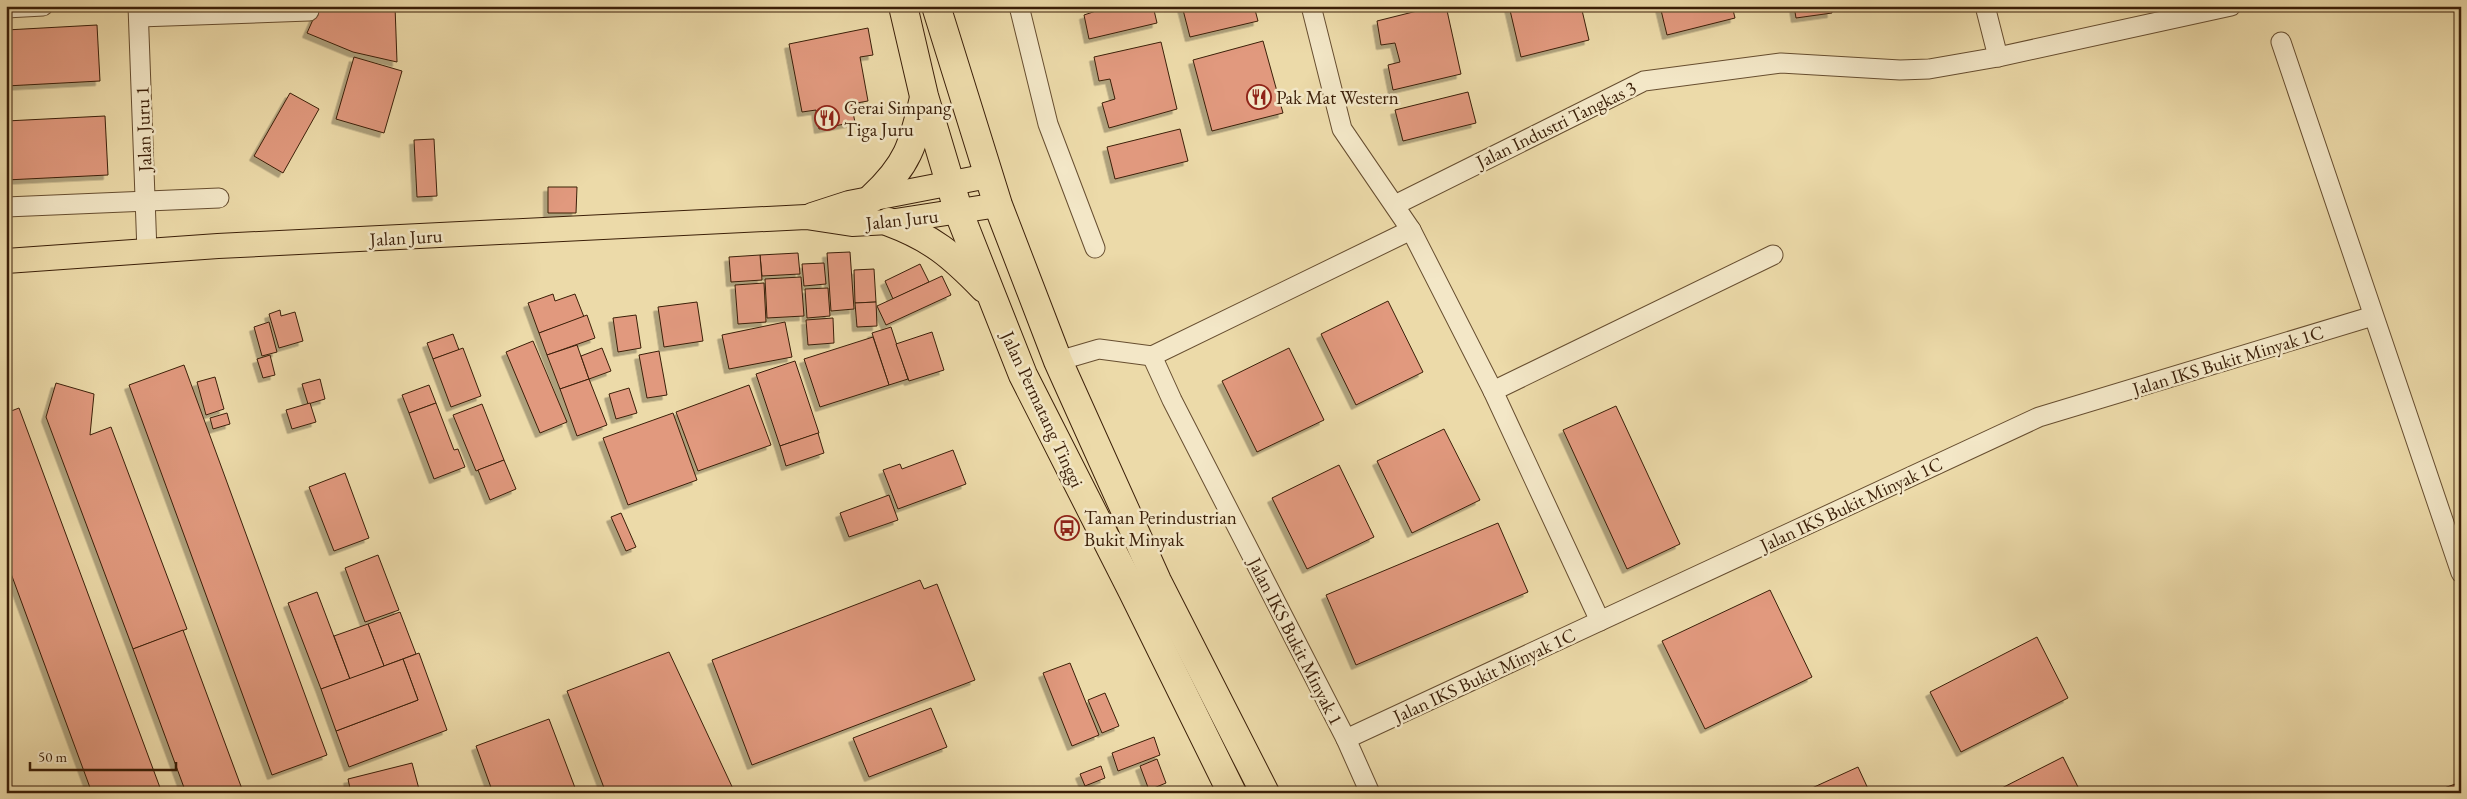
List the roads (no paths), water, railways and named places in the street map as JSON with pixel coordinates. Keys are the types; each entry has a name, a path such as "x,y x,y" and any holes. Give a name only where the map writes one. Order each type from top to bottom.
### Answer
{"highway":[{"name":"Jalan Permatang Tinggi","path":"903,6 924,96 950,185 1023,375 1134,592 1232,793"},
{"name":"Jalan Permatang Tinggi","path":"936,6 988,176 1058,361 1157,581 1265,793"},
{"path":"872,198 889,182 906,160 915,138 924,96"},
{"path":"889,222 918,233 942,247 994,298"}],"main road":[{"name":"Jalan Juru","path":"806,217 872,198 950,185 988,176"},
{"name":"Jalan Juru","path":"6,261 227,245 806,217 852,224 889,222 998,205"}],"street":[{"path":"6,8 42,6"},
{"path":"1019,6 1048,124 1095,248"},
{"path":"1312,6 1342,129 1395,205 1410,230 1493,391 1600,621"},
{"path":"1985,6 1998,57"},
{"name":"Jalan Industri Tangkas 3","path":"1395,205 1644,81 1780,63 1900,70 1929,69 1998,57 2174,14 2231,6"},
{"path":"139,12 309,10"},
{"name":"Jalan Juru 1","path":"139,12 147,252"},
{"path":"2281,42 2461,573"},
{"path":"6,207 219,198"},
{"path":"1058,361 1099,349 1152,356 1410,230"},
{"path":"1493,391 1773,256"},
{"name":"Jalan IKS Bukit Minyak 1C","path":"1346,739 2039,417 2373,316"},
{"name":"Jalan IKS Bukit Minyak 1","path":"1152,356 1172,400 1346,739 1370,793"}],"place":[{"name":"Pak Mat Western","path":"1259,97"},
{"name":"Gerai Simpang Tiga Juru","path":"827,118"},
{"name":"Taman Perindustrian Bukit Minyak","path":"1067,528"}]}
